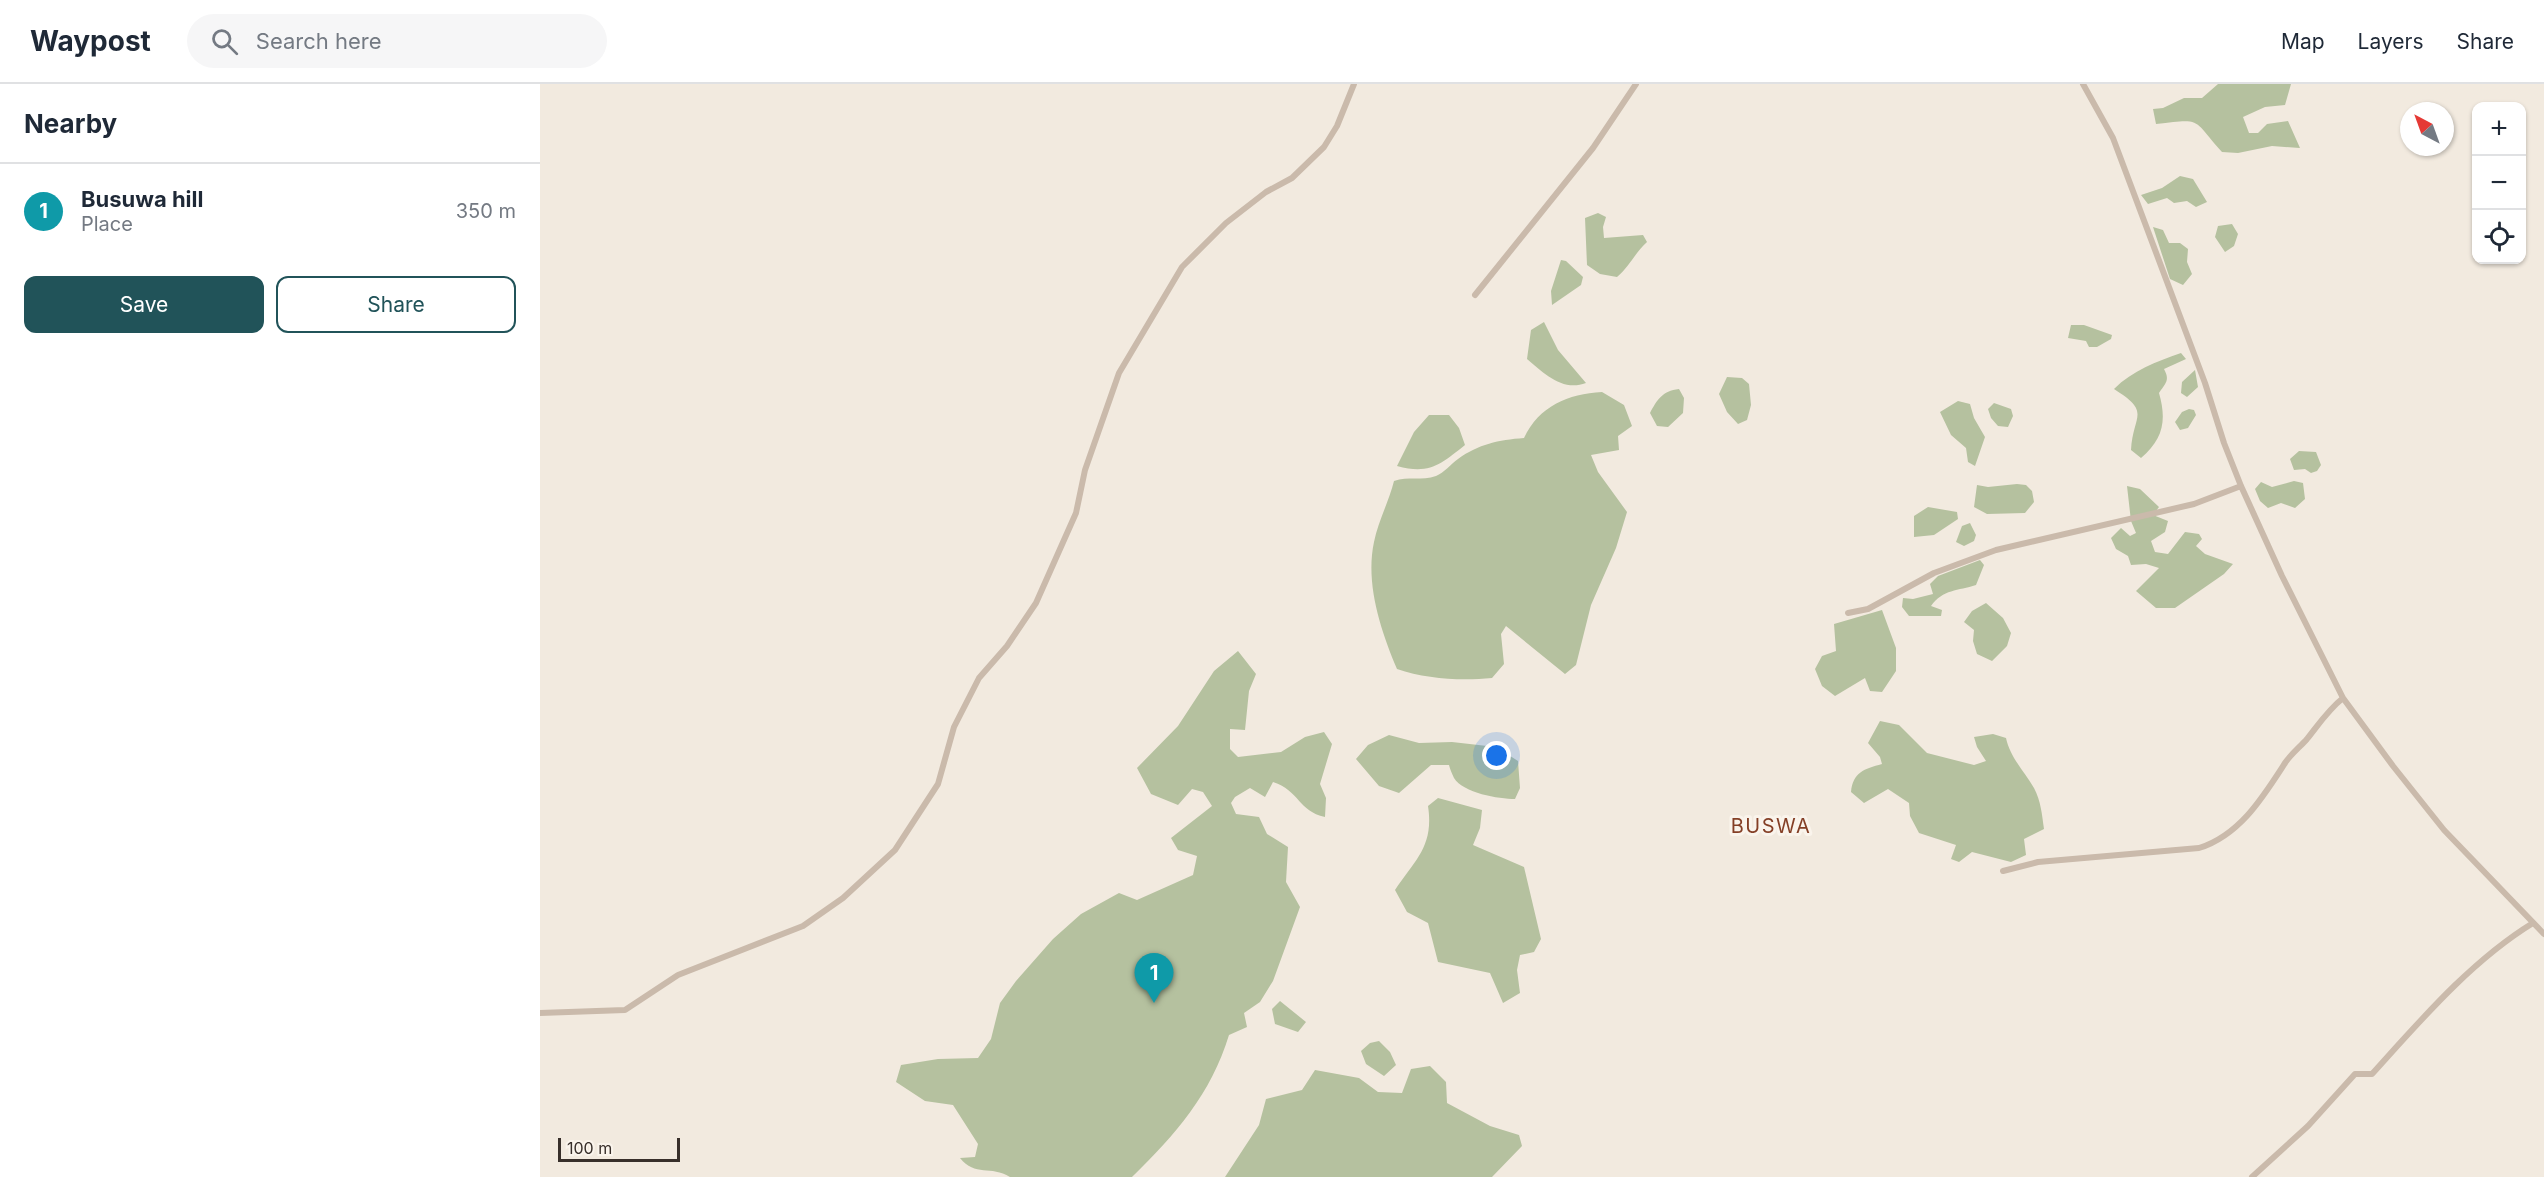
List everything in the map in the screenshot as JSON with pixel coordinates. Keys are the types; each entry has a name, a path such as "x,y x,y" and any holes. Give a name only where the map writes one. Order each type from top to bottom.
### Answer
{"street":[{"path":"540,1013 624,1010 678,975 803,926 843,898 895,850 938,784 954,727 979,678 1007,646 1036,603 1076,513 1085,470 1110,395 1129,356 1182,267 1226,224 1266,192 1292,178 1324,147 1337,126 1354,84"},
{"path":"1475,296 1593,148 1636,84"},
{"path":"2083,84 2113,138 2201,372 2224,443 2241,486 2282,576 2343,698 2444,830 2544,934"},
{"path":"1848,613 1869,609 1934,573 1996,550 2194,504 2241,486"},
{"path":"2003,871 2038,862 2199,848 2219,842 2233,831 2273,786 2286,762 2326,712 2343,698"},
{"path":"2252,1177 2308,1126 2355,1074 2372,1074 2425,1017 2481,964 2509,938 2534,923"}],"green space":[{"path":"2218,84 2291,84 2285,105 2265,107 2243,117 2249,133 2258,133 2267,124 2288,121 2300,148 2272,146 2238,153 2222,152 2196,123 2182,121 2156,124 2153,109 2163,108 2184,98 2202,98"},
{"path":"2180,176 2193,179 2207,202 2196,207 2187,201 2174,203 2167,198 2148,204 2141,195 2162,188"},
{"path":"1598,213 1606,217 1603,227 1604,238 1643,235 1647,242 1617,277 1600,274 1587,265 1585,218"},
{"path":"2232,224 2238,234 2234,246 2225,252 2215,237 2218,226"},
{"path":"2153,227 2163,230 2169,243 2180,243 2188,249 2187,262 2192,274 2183,285 2170,279"},
{"path":"1561,260 1566,261 1583,277 1581,285 1552,305 1551,291"},
{"path":"1544,322 1558,350 1586,383 1569,385 1561,383 1527,359 1531,330"},
{"path":"2071,325 2084,325 2112,335 2111,339 2097,347 2089,347 2086,341 2068,338"},
{"path":"2181,353 2186,359 2164,369 2167,376 2166,381 2159,393 2163,412 2161,429 2154,444 2141,458 2131,450 2138,415 2137,409 2126,397 2114,389 2137,372"},
{"path":"2195,370 2198,387 2187,397 2181,393 2182,382"},
{"path":"1727,377 1742,378 1749,384 1751,405 1747,420 1738,424 1727,412 1719,394"},
{"path":"1679,389 1684,398 1683,413 1668,427 1657,426 1650,413 1655,404 1664,394"},
{"path":"1602,392 1624,405 1632,426 1618,436 1619,450 1591,455 1598,472 1627,512 1616,548 1591,605 1576,665 1565,674 1506,626 1501,634 1504,664 1492,678 1444,678 1397,669 1380,623 1372,574 1374,542 1394,481 1436,476 1455,461 1481,446 1524,438 1538,418 1556,404 1566,399"},
{"path":"1958,401 1970,404 1974,418 1985,437 1975,466 1968,462 1966,448 1951,435 1940,412"},
{"path":"1994,403 2011,409 2013,416 2008,427 1998,426 1991,418 1988,409"},
{"path":"2189,409 2194,410 2196,415 2188,428 2180,430 2175,422 2182,412"},
{"path":"1429,415 1449,415 1459,428 1465,445 1434,466 1418,469 1397,466 1414,432"},
{"path":"2299,451 2316,452 2321,465 2317,471 2311,473 2305,469 2294,470 2290,459"},
{"path":"2294,481 2303,483 2305,499 2295,508 2281,503 2268,508 2260,501 2255,489 2261,482 2272,487"},
{"path":"1977,485 1988,487 2026,485 2032,491 2034,502 2025,513 1987,514 1974,507"},
{"path":"2127,486 2140,489 2159,507 2153,515 2168,521 2165,532 2151,541 2155,552 2168,554 2185,532 2199,534 2202,539 2196,546 2205,554 2233,564 2224,574 2175,608 2156,608 2136,591 2159,568 2146,564 2131,565 2128,556 2116,549 2111,538 2121,528 2130,536 2136,533 2131,521"},
{"path":"1928,507 1957,512 1958,519 1934,535 1914,537 1914,516"},
{"path":"1970,523 1976,535 1974,541 1964,546 1956,542 1962,526"},
{"path":"1980,560 1984,565 1976,585 1946,593 1931,606 1942,610 1941,616 1909,616 1902,607 1903,598 1913,599 1933,594 1930,584 1938,576"},
{"path":"1986,603 2003,618 2011,633 2007,646 1992,661 1977,654 1973,641 1974,630 1964,622 1972,611"},
{"path":"1882,610 1896,648 1896,671 1882,692 1870,691 1865,678 1835,696 1822,686 1815,669 1822,656 1836,651 1834,624"},
{"path":"1238,651 1256,674 1249,691 1245,730 1230,729 1230,749 1238,757 1281,752 1305,737 1324,732 1332,744 1320,784 1326,798 1325,817 1309,810 1289,790 1273,782 1265,797 1250,788 1235,797 1231,803 1236,814 1259,817 1267,834 1288,847 1286,882 1300,907 1273,981 1260,1002 1244,1013 1247,1027 1229,1035 1212,1076 1190,1112 1163,1145 1132,1177 1010,1177 971,1167 960,1158 975,1157 978,1144 953,1105 925,1101 896,1082 901,1065 938,1059 978,1058 991,1039 1000,1003 1053,939 1081,914 1119,893 1137,900 1193,875 1197,856 1178,850 1171,838 1212,806 1203,792 1192,789 1178,805 1151,794 1137,768 1178,726 1214,671"},
{"path":"1880,721 1899,725 1927,753 1974,765 1986,761 1974,737 1993,734 2006,738 2014,758 2036,793 2042,813 2044,829 2024,839 2026,855 2011,862 1972,852 1959,862 1951,859 1956,845 1919,833 1910,816 1909,803 1888,789 1864,803 1851,792 1854,780 1860,772 1882,764 1880,757 1868,743"},
{"path":"1389,735 1419,743 1452,742 1496,747 1518,761 1520,788 1515,799 1500,798 1465,788 1454,778 1449,765 1431,765 1399,793 1379,786 1356,759 1368,745"},
{"path":"1438,798 1482,810 1480,828 1473,845 1524,867 1541,939 1534,952 1520,955 1517,970 1520,993 1503,1003 1490,973 1438,962 1428,923 1407,912 1395,890 1422,851 1428,832 1428,806"},
{"path":"1280,1001 1306,1022 1298,1032 1275,1024 1272,1009"},
{"path":"1379,1041 1390,1052 1396,1065 1384,1076 1366,1064 1361,1051 1370,1043"},
{"path":"1430,1066 1446,1082 1447,1103 1490,1126 1519,1135 1522,1146 1492,1177 1225,1177 1259,1125 1266,1099 1302,1090 1315,1070 1359,1078 1378,1092 1402,1093 1411,1069"}],"place":[{"name":"Busuwa hill","path":"1154,1003"}],"district":[{"name":"BUSWA","path":"1771,826"}]}
